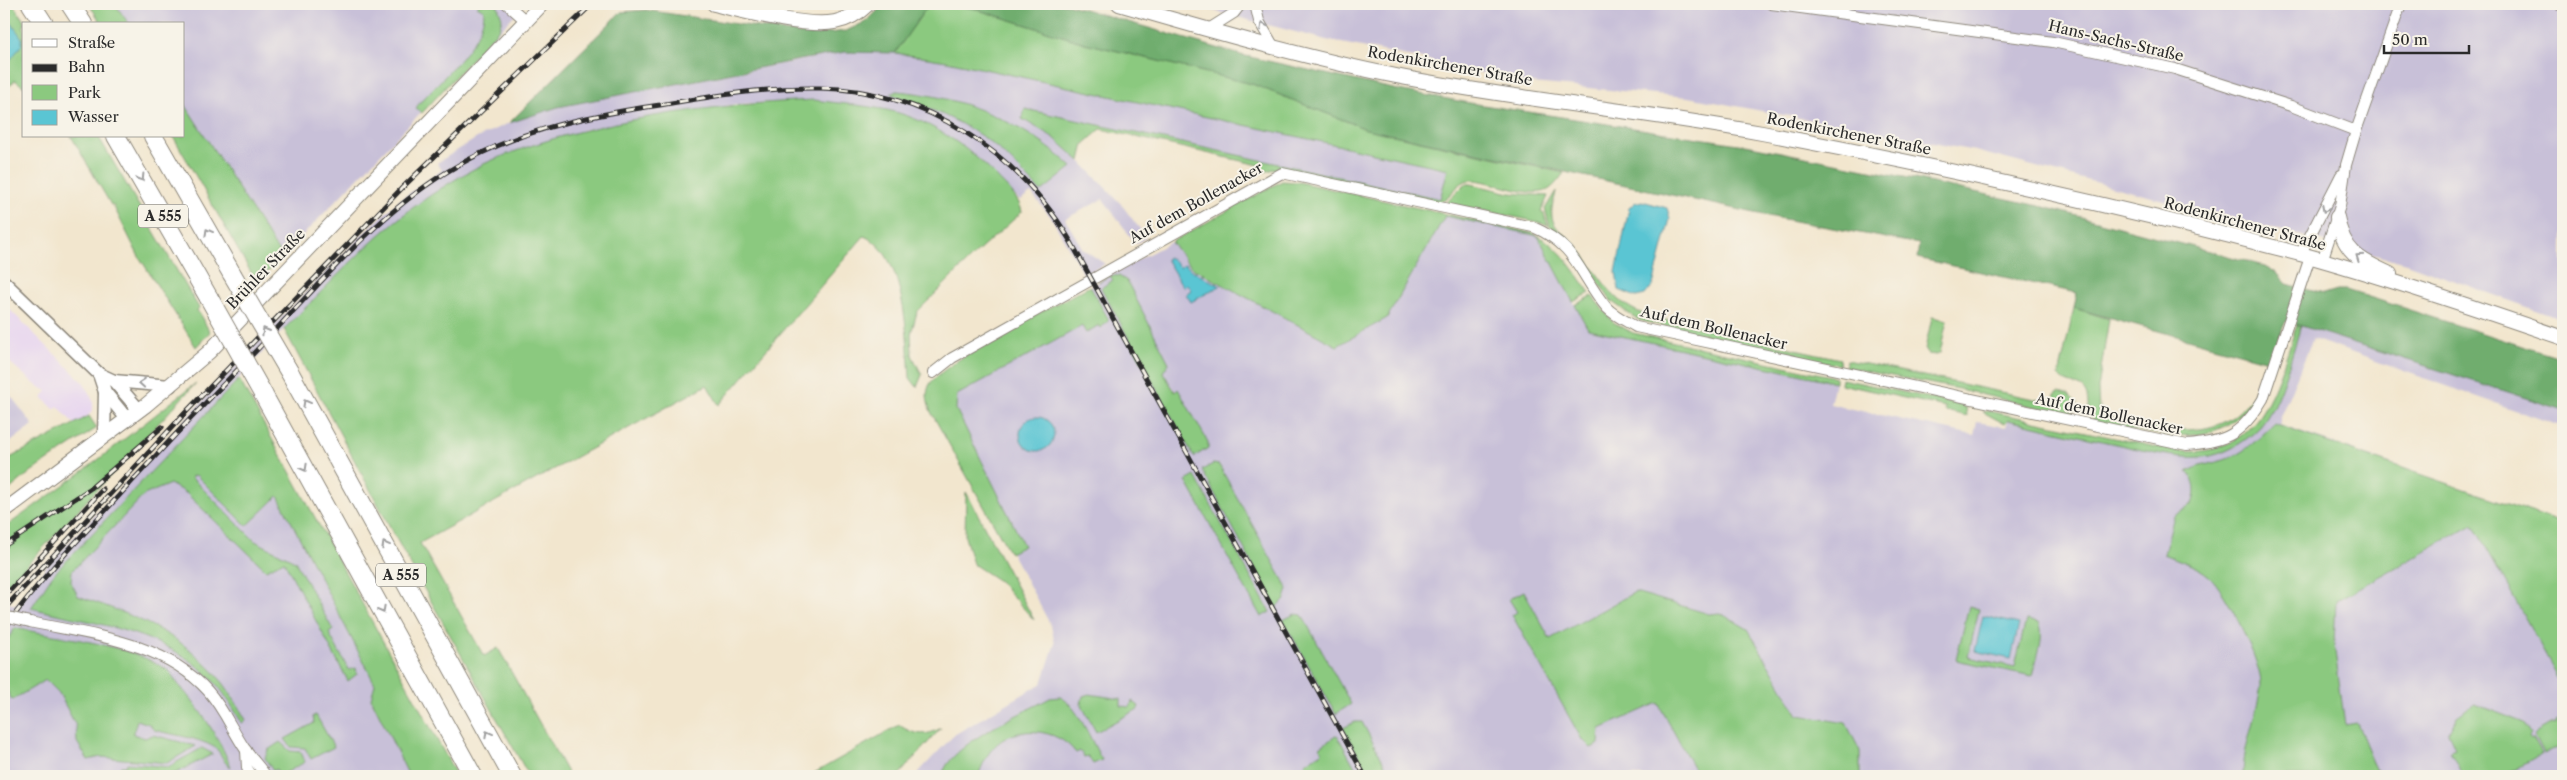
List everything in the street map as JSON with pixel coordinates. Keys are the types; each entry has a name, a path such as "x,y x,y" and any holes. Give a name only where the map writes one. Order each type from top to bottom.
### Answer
{"highway":[{"path":"31,4 43,22"},
{"path":"70,4 83,22"},
{"name":"A 555","path":"117,138 263,394 473,776"},
{"name":"A 555","path":"154,138 290,373 512,776"}],"main road":[{"name":"Brühler Straße","path":"4,511 170,386 209,352 542,4"},
{"path":"714,4 811,23 833,23 849,18 868,4"},
{"name":"Rodenkirchener Straße","path":"1119,4 1207,30 1400,77 1756,132 1920,163 2080,199 2311,257 2563,338"},
{"path":"2337,217 2344,242 2354,255 2416,290"}],"street":[{"path":"507,4 526,21"},
{"path":"1207,30 1234,13 1241,4"},
{"path":"1255,4 1259,21 1274,47"},
{"name":"Hans-Sachs-Straße","path":"1771,4 2053,42 2175,69 2291,106 2356,131"},
{"path":"2311,257 2346,165 2356,131 2401,4"},
{"path":"2559,4 2563,5"},
{"path":"2311,257 2337,217 2346,165"},
{"name":"Auf dem Bollenacker","path":"932,373 952,358 1282,173 1533,227 1550,234 1564,245 1607,307 1617,316 1636,327 2187,446 2214,443 2239,431 2252,418 2263,399 2311,257"},
{"path":"4,282 99,374 114,381 170,386"},
{"path":"99,374 105,392 104,436"},
{"path":"114,381 139,410"},
{"path":"105,392 127,419"},
{"path":"4,616 133,644 174,663 207,690 226,716 246,750 266,776"},
{"path":"246,750 247,768 252,776"}],"shaded area":[{"path":"115,4 525,4 282,257 185,105 185,22 128,22"},
{"path":"1187,4 2563,4 2563,320 2406,263 1975,151 1688,97 1521,82 1423,59 1326,40"},
{"path":"845,52 895,53 947,61 1448,169 1441,199 1025,109 1022,119 1053,137 1080,161 1121,204 1146,237 1136,244 1103,199 1065,219 1083,249 1105,264 1084,275 1051,217 1031,193 1020,201 980,160 954,140 926,124 814,100 737,104 582,130 284,329 209,411 278,496 375,684 371,699 409,776 280,776 229,776 213,771 215,776 4,776 4,602 17,605 46,567 280,319 367,230 400,200 442,170 437,163 477,138 509,123 558,107","holes":["172,709 200,741 154,730 149,724 137,720 133,734 145,738 84,725","280,743 285,749 302,758 305,762 280,776 268,750"]},
{"path":"1445,216 1538,236 1588,329 1835,382 1830,404 1968,434 1974,435 1977,422 2006,427 2008,420 2159,453 2189,457 2228,450 2260,427 2267,416 2274,403 2301,326 2563,410 2563,427 2313,339 2280,417 2280,425 2563,523 2563,776 1391,776 1361,722 1344,728 1370,776 1360,776 1337,736 1322,753 1310,774 1305,776 1280,776 1277,771 1267,776 915,776 954,735 1042,683 1055,643 1051,626 935,410 947,368 1098,283 1098,281 1171,242 1192,268 1337,346 1387,318","holes":["1106,285 1176,392 1178,389 1194,457 1102,288","1195,476 1270,611 1269,612 1186,481"]},
{"path":"4,304 84,383 93,401 93,409 89,415 74,424 58,406 54,409 42,397 47,391 36,385 6,359 4,361"},
{"path":"4,387 33,425 4,447"}],"green space":[{"path":"4,4 13,4 25,22 22,22 22,85 15,80 4,92"},
{"path":"89,4 115,4 128,22 101,22"},
{"path":"479,4 497,4 502,18 499,29 422,113 416,108 418,105 459,60 477,35 482,23 484,10 477,6"},
{"path":"884,4 929,4 895,53 845,52 799,60 558,107 509,123 621,12 646,10 810,35 846,31 867,21"},
{"path":"929,4 972,8 1085,43 1252,84 1366,129 1564,173 1551,188 1544,192 1534,193 1479,181 1466,181 1440,202 1280,167 1264,172 1259,165 1101,129 1084,144 1080,161 1053,137 1022,119 1025,109 1440,199 1448,169 947,61 895,53"},
{"path":"940,4 1067,4 1241,55 1398,90 1470,103 1751,146 2040,206 2265,266 2277,273 2287,284 2324,294 2337,290 2347,290 2563,359 2563,410 2286,321 2268,361 2074,308 2077,293 1917,258 1919,244 1778,218 1366,129 1252,84 1085,43 972,8"},
{"path":"896,91 944,99 968,105 990,114 1012,124 1033,137 1072,167 1041,192 1008,158 982,136 943,115 891,94"},
{"path":"814,100 857,105 898,113 914,118 944,134 972,154 1012,193 1022,212 975,254 917,312 911,334 912,355 922,375 917,387 910,378 902,299 896,278 888,260 878,245 864,236 719,405 707,385 420,543 484,656 498,648 569,776 529,776 404,553 284,329 362,251 411,209 473,169 495,159 533,145 572,134 652,116 733,106"},
{"path":"185,105 282,257 268,271 253,276 174,138 185,138"},
{"path":"72,138 99,138 199,308 197,310 210,332 196,347 138,255 113,205 111,205"},
{"path":"1282,181 1298,182 1533,233 1543,238 1559,251 1590,293 1573,302 1538,236 1445,216 1387,318 1337,346 1192,268 1171,242"},
{"path":"1465,184 1510,193 1548,196 1541,212 1544,214 1548,226 1534,221 1446,203"},
{"path":"1556,191 1552,213 1553,221 1559,230 1574,243 1615,296 1636,311 1651,317 1840,359 1839,365 1638,320 1611,301 1573,244 1550,227 1545,209"},
{"path":"1110,275 1119,276 1127,281 1169,363 1163,372 1175,392 1178,389 1208,442 1208,448 1194,457 1101,288 1113,280 1110,276 1098,282"},
{"path":"1090,286 1109,320 1101,328 1099,325 1086,333 1082,326 957,395 956,409 1024,546 1010,553 931,412 927,399 928,389 937,376 954,363 1029,318"},
{"path":"1592,296 1613,322 1633,333 1835,377 1835,382 1588,329 1575,305"},
{"path":"2074,308 2109,319 2098,388 2099,413 2161,428 2182,430 2203,428 2222,423 2239,412 2253,394 2273,344 2276,345 2256,395 2241,414 2224,426 2204,433 2183,436 2139,431 2095,422 2088,413 2088,401 2083,389 2064,381 2059,376"},
{"path":"1932,317 1947,320 1940,353 1936,355 1928,354 1925,349"},
{"path":"2297,325 2301,326 2289,365 2279,394 2266,418 2259,428 2247,439 2211,456 2182,457 2161,454 2008,420 2005,424 1983,412 1988,411 2175,451 2204,451 2227,444 2245,432 2260,415 2271,395"},
{"path":"1847,360 2053,403 2055,395 2059,392 2069,395 2077,403 2076,410 2067,415 1959,389 1845,367"},
{"path":"239,379 457,776 409,776 371,698 375,684 278,496 247,526 196,475 191,477 255,541 295,561 333,630 329,633 349,670 356,668 357,674 348,681 284,561 266,570 186,493 170,484 144,495 72,571 71,582 78,596 120,611 158,629 192,652 224,684 246,720 242,723 216,684 198,666 177,652 130,632 31,608 52,576"},
{"path":"1842,379 1963,405 1966,407 1967,416 1945,411 1945,407 1841,384"},
{"path":"196,383 4,590 4,528 90,466"},
{"path":"89,416 97,428 32,471 4,494 4,461"},
{"path":"2274,424 2563,523 2563,686 2473,524 2336,601 2334,644 2345,725 2357,723 2379,776 2243,776 2245,753 2261,686 2260,676 2250,645 2233,611 2209,576 2199,569 2164,554 2174,516 2192,505 2195,491 2194,483 2187,472 2238,454"},
{"path":"1213,464 1219,465 1288,589 1285,599 1276,608 1202,470"},
{"path":"1195,476 1270,612 1261,617 1186,481"},
{"path":"966,492 1034,620 999,581 973,564 965,537"},
{"path":"1524,591 1550,639 1635,592 1709,614 1720,613 1748,629 1798,715 1846,723 1860,751 1860,776 1698,776 1658,703 1600,729 1599,744 1591,748 1581,738 1512,615 1517,612 1509,599"},
{"path":"1969,606 1979,609 1968,657 2015,667 2026,620 2039,623 2041,642 2032,676 1956,660"},
{"path":"1295,614 1302,615 1351,704 1336,714 1283,620"},
{"path":"15,628 113,647 150,660 166,669 208,723 231,767 214,747 192,739 154,730 149,724 137,720 133,734 145,738 153,735 196,746 167,763 101,757 88,760 77,742 76,726 59,693 46,680 12,700 7,691 4,692 4,645"},
{"path":"1089,694 1121,699 1121,706 1130,707 1132,701 1139,706 1138,709 1096,732 1081,704 1083,696"},
{"path":"1060,697 1072,707 1084,725 1102,760 1093,764 1088,756 1084,757 1080,751 1076,753 1059,738 1048,734 1024,732 1002,740 993,748 978,776 942,776 947,764 972,741 1005,721 1050,698"},
{"path":"2475,704 2524,723 2530,734 2528,736 2530,739 2532,738 2541,754 2502,776 2463,776 2450,751 2455,748 2448,733 2457,716"},
{"path":"316,715 334,747 311,759 305,748 291,747 285,739 314,723 313,716"},
{"path":"2561,719 2563,722 2563,745 2543,754 2533,735 2552,724 2555,725 2555,722"},
{"path":"1355,722 1362,722 1391,776 1370,776 1343,728"},
{"path":"899,725 920,734 930,733 941,728 898,776 809,776"},
{"path":"1337,735 1360,776 1305,776 1310,774 1305,763 1322,753 1320,747"},
{"path":"280,742 290,751 301,752 305,762 280,776 276,769 273,771 265,758 268,750"},
{"path":"202,748 213,754 170,776 122,776 118,772 121,766 126,766 127,763 168,767"}],"water":[{"path":"4,13 22,38 22,45 10,60 4,59"},
{"path":"1642,201 1667,208 1670,219 1653,285 1645,295 1636,297 1619,290 1616,272 1629,208 1634,203"},
{"path":"1169,257 1180,267 1185,264 1191,270 1220,286 1191,302 1186,294 1191,290 1187,284 1183,287 1166,259"},
{"path":"1037,417 1044,418 1049,422 1053,427 1053,441 1049,446 1044,450 1037,451 1030,450 1025,446 1021,441 1020,434 1021,427 1025,422 1030,418"},
{"path":"1983,616 2019,624 2011,659 1975,651"}],"railway":[{"path":"4,609 186,412 403,187 592,4"},
{"path":"4,629 15,613 78,540 343,258 392,213 445,173 470,158 522,136 549,127 604,114 700,98 760,91 800,88 859,91 896,100 932,114 965,132 996,154 1024,180 1049,210 1071,242 1365,776"},
{"path":"4,546 91,488 162,427"},
{"path":"4,597 103,489"}]}
